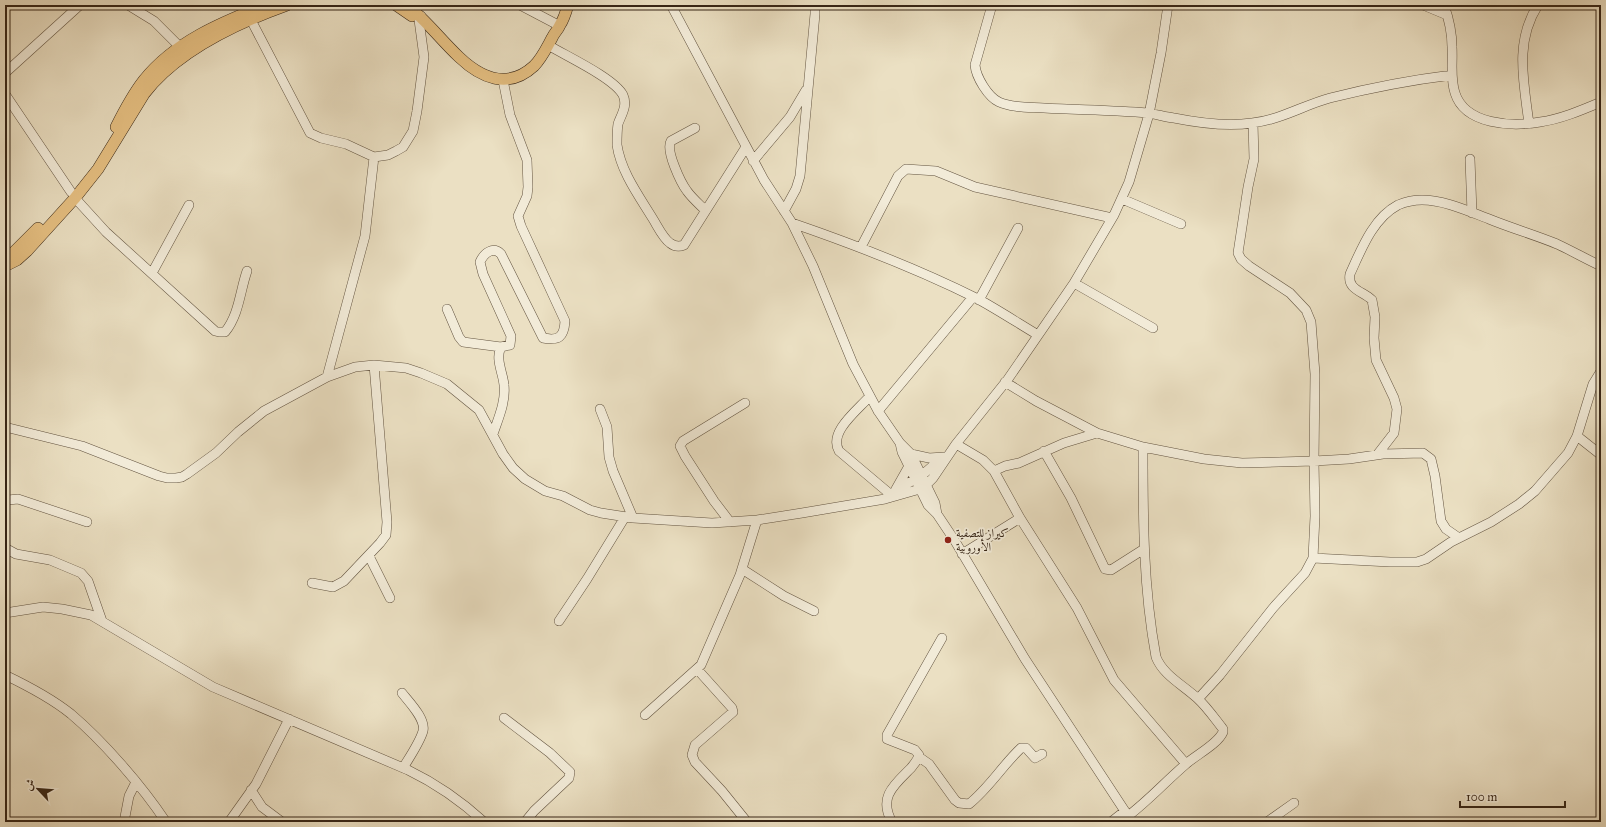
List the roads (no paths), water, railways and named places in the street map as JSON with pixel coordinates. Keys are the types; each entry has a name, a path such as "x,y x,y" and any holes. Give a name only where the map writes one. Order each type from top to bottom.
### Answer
{"main road":[{"path":"5,257 14,252 73,195 101,165 152,71 180,47 199,35 266,5"},
{"path":"144,87 170,66 203,44 251,20 288,5"},
{"path":"396,5 422,20"},
{"path":"407,5 459,58 482,75 503,80 513,78 526,72 541,57 568,5"},
{"path":"556,28 560,5"},
{"path":"5,266 17,260 27,251 73,195"}],"street":[{"path":"5,73 80,5"},
{"path":"128,5 154,21 180,47"},
{"path":"520,5 556,28"},
{"path":"671,5 753,161 792,223 813,266 853,364 878,411 900,443 911,454 918,478"},
{"path":"784,210 796,189 800,176 815,14 814,5"},
{"path":"992,5 975,65 975,72 980,82 997,101 1008,104 1030,107 1149,114 1175,119 1223,124 1253,123 1280,116 1328,99 1405,81 1452,75"},
{"path":"5,427 82,446 159,476 167,478 182,477 200,466 264,411 327,377 356,367 374,366 406,368 447,384 479,410 513,468 525,479 535,486 548,492 563,496 590,510 629,518 705,523 730,522 757,520 890,495 923,487 938,471 947,455 1005,382 1074,283 1122,199 1129,182 1149,114 1161,53 1168,5"},
{"path":"1423,5 1447,15"},
{"path":"1444,5 1451,33 1454,91 1462,107 1470,113 1488,121 1529,124 1553,120 1601,102"},
{"path":"1529,124 1524,77 1523,45 1527,26 1538,5"},
{"path":"251,20 310,133 321,138 346,144 374,157 388,155 403,147 413,131 424,57 422,20"},
{"path":"548,45 600,75 623,95 625,106 618,125 617,136 620,155 633,186 669,243 680,247 684,245 746,147"},
{"path":"447,309 463,342 501,348 510,345 512,336 480,267 482,257 489,251 498,251 501,254 543,338 554,339 561,336 564,330 565,321 521,226 518,216 527,196 527,160 510,115 503,80"},
{"path":"753,161 790,117 808,87"},
{"path":"5,94 73,195 106,232 215,331 225,332 230,326 235,315 241,287 247,271"},
{"path":"1198,699 1220,675 1273,608 1305,573 1314,558 1315,374 1311,322 1306,310 1290,293 1250,266 1241,259 1238,253 1248,187 1254,159 1253,123"},
{"path":"695,128 671,141 669,147 682,182 688,192 705,210"},
{"path":"327,377 365,236 374,157"},
{"path":"1470,159 1472,213"},
{"path":"860,247 885,198 898,176 904,170 936,171 975,187 1112,218"},
{"path":"1122,199 1181,224"},
{"path":"1377,455 1394,433 1397,409 1394,398 1376,360 1374,338 1375,317 1372,300 1353,288 1349,281 1350,274 1365,243 1375,226 1384,215 1397,206 1407,202 1421,200 1433,201 1472,213 1559,245 1601,266"},
{"path":"152,273 189,205"},
{"path":"792,223 860,247 976,299 1038,335"},
{"path":"878,411 976,299 1018,228"},
{"path":"1074,283 1153,328"},
{"path":"493,434 504,396 504,384 499,356 501,348"},
{"path":"312,583 336,586 344,581 369,556 386,535 388,529 374,366"},
{"path":"1314,558 1417,562 1426,559 1459,538 1491,522 1519,504 1535,491 1568,453 1577,436 1587,399 1593,384 1601,371"},
{"path":"1005,382 1036,401 1097,433 1143,447 1204,458 1242,463 1314,461 1349,459 1377,455 1423,453 1431,458 1441,521 1446,529 1459,538"},
{"path":"870,396 840,429 836,441 837,447 839,451 890,495"},
{"path":"730,522 684,456 680,446 683,441 745,403"},
{"path":"600,410 607,427 609,457 629,518"},
{"path":"994,471 1005,466 1019,463 1069,441 1097,433"},
{"path":"1577,436 1601,455"},
{"path":"900,443 902,452 909,466 936,507 937,514 1025,658 1128,816"},
{"path":"956,444 983,460 994,471 1020,518 1077,608 1114,680 1186,764"},
{"path":"1111,822 1128,816 1154,795 1186,764 1218,739 1223,732 1220,725 1198,699 1166,672 1158,662 1156,656 1147,597 1144,549 1143,447"},
{"path":"1044,451 1071,498 1105,569 1111,570 1144,549"},
{"path":"911,454 930,458 947,455"},
{"path":"890,495 918,478 947,455"},
{"path":"890,495 909,466"},
{"path":"5,503 8,500 18,499 87,522"},
{"path":"559,621 629,518"},
{"path":"962,554 1020,518"},
{"path":"645,715 697,669 703,661 742,569 757,520"},
{"path":"5,548 16,554 50,560 81,573 88,581 102,621"},
{"path":"369,556 390,598"},
{"path":"742,569 784,596 814,611"},
{"path":"5,613 43,607 91,615 213,687 433,782 444,789 484,822"},
{"path":"942,638 887,735 887,739 918,752 919,757 929,764 955,800 959,803 969,804 1021,748 1026,748 1036,758 1042,754"},
{"path":"697,669 732,708 733,712 695,745 692,755 694,762 722,791 747,822"},
{"path":"5,675 51,700 71,715 100,742 136,782 166,822"},
{"path":"402,693 416,710 423,727 421,734 403,768"},
{"path":"504,718 550,753 570,772 569,778 534,811 525,822"},
{"path":"229,822 260,776 289,719"},
{"path":"892,822 886,807 887,797 890,790 919,757"},
{"path":"124,822 129,796 136,782"},
{"path":"251,790 262,807 282,822"},
{"path":"1267,822 1294,803"}],"place":[{"name":"كيراز للتصفية الأوروبية","path":"948,540"}]}
